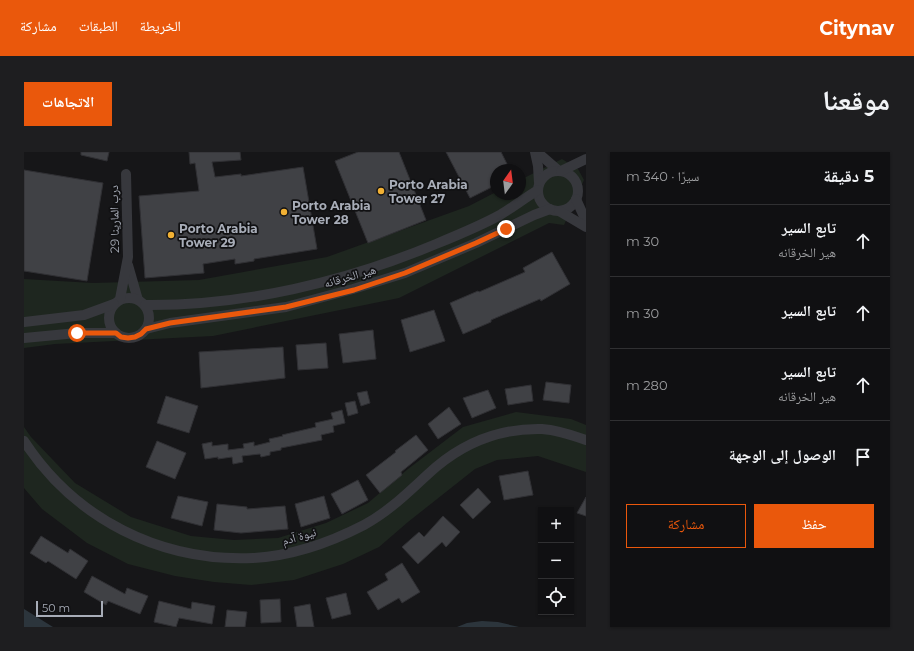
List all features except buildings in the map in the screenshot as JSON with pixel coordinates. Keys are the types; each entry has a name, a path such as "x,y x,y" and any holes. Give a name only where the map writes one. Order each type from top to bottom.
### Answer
{"street":[{"path":"536,152 560,171 568,174 574,179 577,195 586,221"},
{"path":"536,152 540,200 544,205 586,227"},
{"path":"538,186 546,175 552,171 560,171 586,159"},
{"name":"درب المارينا 29","path":"117,302 127,263 126,174"},
{"path":"555,210 569,207 586,182"},
{"name":"هير الخرقانه","path":"141,302 176,305 206,302 290,290 333,280 401,259 462,234 500,215 538,186"},
{"name":"هير الخرقانه","path":"146,329 170,323 286,307 354,290 405,273 476,243 534,215 555,210"},
{"name":"درب المارينا 29","path":"127,263 141,302"},
{"path":"24,322 84,315 126,298 141,302 148,311 148,324 146,329 141,334 135,337 121,337 110,327 108,319 110,311 117,302"},
{"path":"24,338 77,333 116,333"},
{"name":"نيوة آدم","path":"24,441 37,460 58,483 80,503 103,519 132,535 158,545 183,552 218,557 254,558 282,554 307,548 341,536 364,524 387,511 437,467 458,451 482,438 510,431 543,429 564,433 586,440"}],"shaded area":[{"path":"562,159 578,169 584,180 564,225 549,223 399,298 213,336 55,344 24,348 24,279 93,283 199,280 327,257 469,206 490,195 490,200 526,200 526,177"},
{"path":"516,412 571,419 586,425 586,472 538,456 497,460 475,469 379,547 343,564 294,580 251,585 214,582 175,576 128,564 87,543 42,509 24,488 24,427 31,437 75,483 131,517 191,536 234,540 278,538 326,523 368,503 408,469 463,427"},
{"path":"24,609 53,627 24,627"},
{"path":"482,621 498,622 519,627 457,627 467,623"}],"place":[{"name":"Porto Arabia Tower 27","path":"381,191"},
{"name":"Porto Arabia Tower 28","path":"284,212"},
{"name":"Porto Arabia Tower 29","path":"171,235"}],"route":[{"path":"77,333 116,333 121,337 128,338 135,337 146,329 170,323 286,307 354,290 405,273 506,229"}]}
